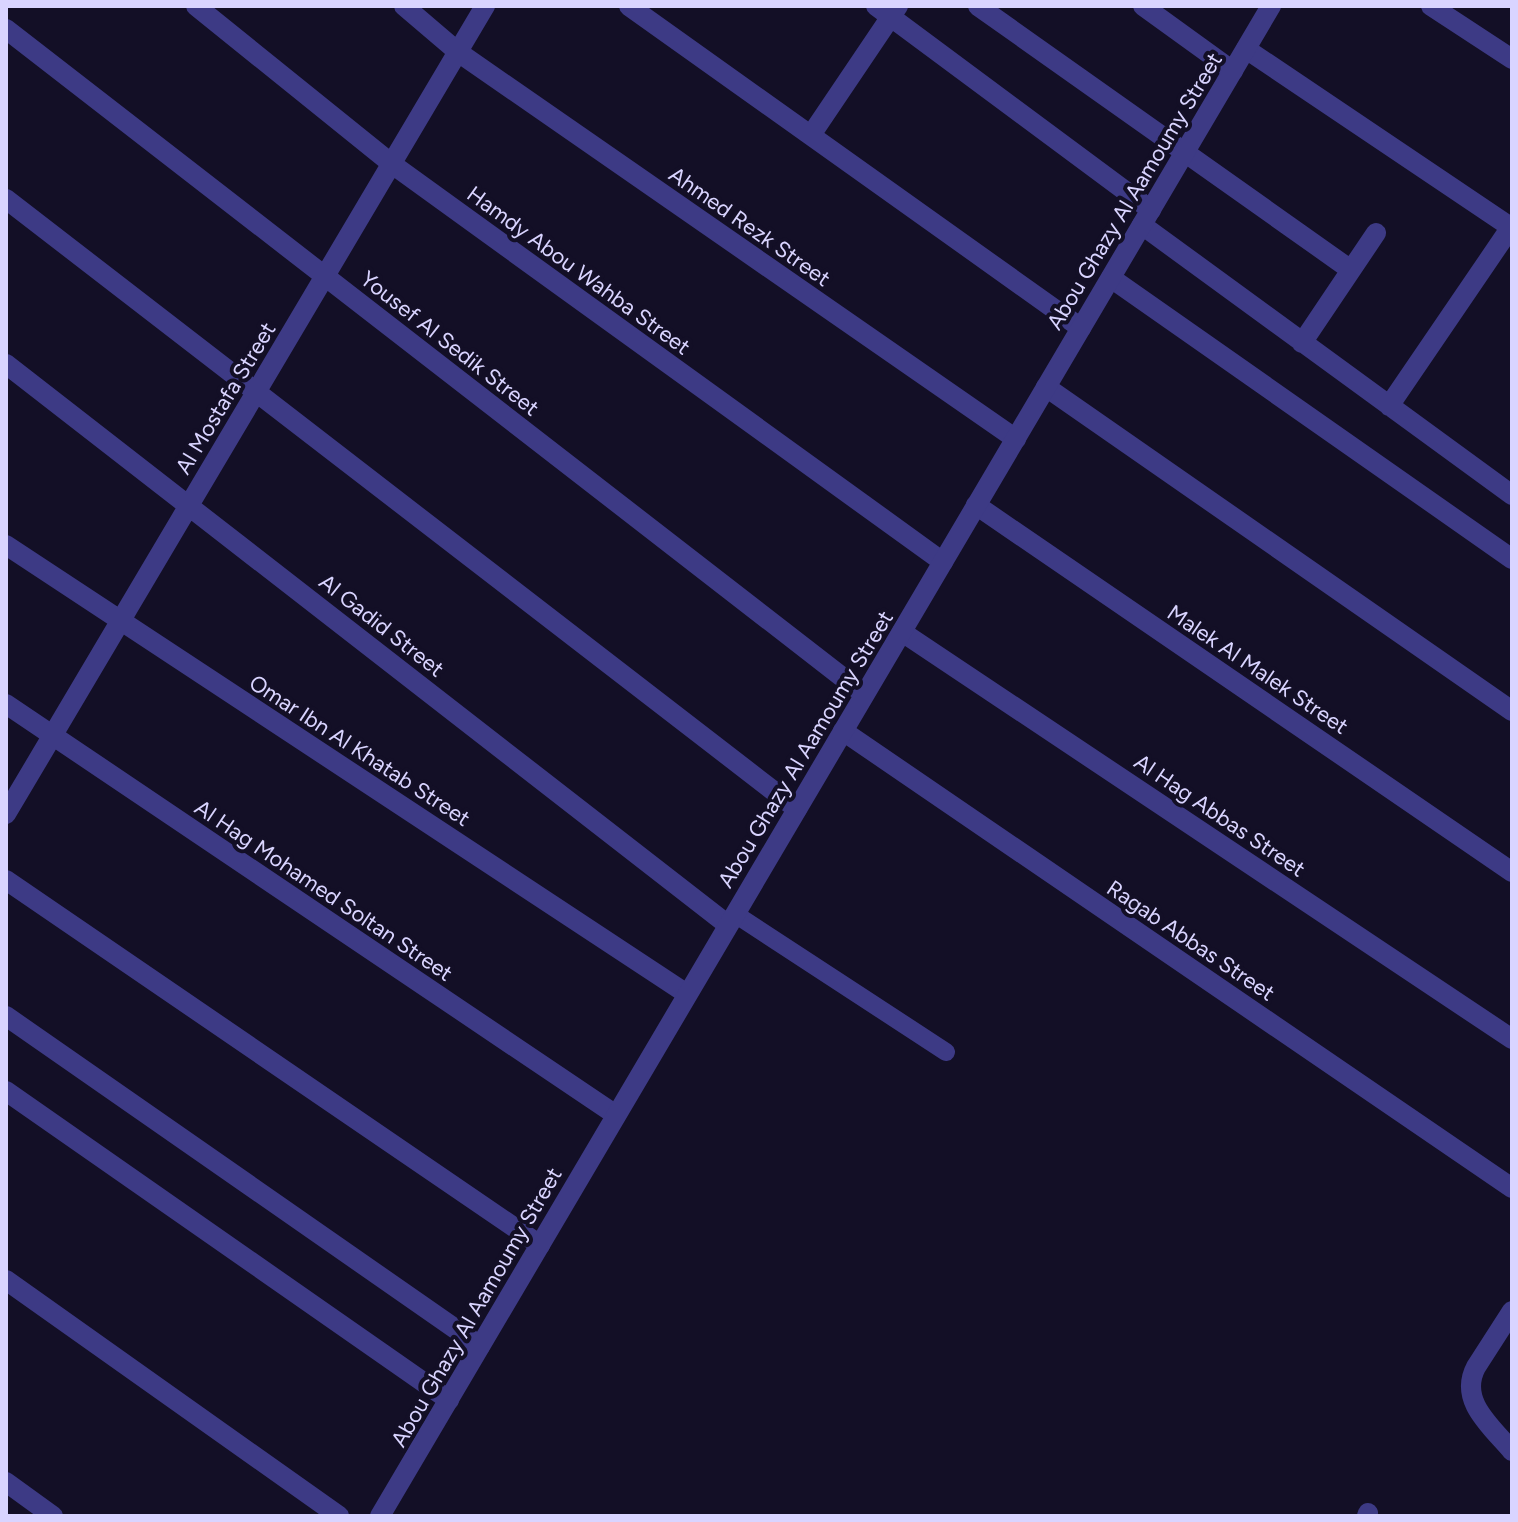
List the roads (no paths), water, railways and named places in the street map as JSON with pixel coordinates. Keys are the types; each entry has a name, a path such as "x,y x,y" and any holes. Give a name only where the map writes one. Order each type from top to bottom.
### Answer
{"street":[{"name":"Hamdy Abou Wahba Street","path":"196,6 392,164 943,562"},
{"name":"Ahmed Rezk Street","path":"404,6 458,52 1016,439"},
{"name":"Al Mostafa Street","path":"6,814 485,6"},
{"path":"629,6 1081,328"},
{"path":"978,6 1351,270"},
{"path":"1143,6 1233,71"},
{"name":"Abou Ghazy Al Aamoumy Street","path":"380,1516 1271,6"},
{"path":"1431,6 1512,59"},
{"path":"811,135 888,10 1302,343 1512,495"},
{"name":"Yousef Al Sedik Street","path":"6,29 864,694"},
{"path":"1246,49 1512,228 1389,406"},
{"path":"6,199 797,809"},
{"path":"1302,343 1376,233"},
{"path":"1111,278 1512,559"},
{"name":"Al Gadid Street","path":"6,364 731,920"},
{"path":"1046,387 1512,711"},
{"name":"Malek Al Malek Street","path":"976,505 1512,872"},
{"name":"Omar Ibn Al Khatab Street","path":"6,545 687,994"},
{"name":"Al Hag Abbas Street","path":"902,632 1512,1039"},
{"name":"Al Hag Mohamed Soltan Street","path":"6,704 616,1115"},
{"name":"Ragab Abbas Street","path":"843,731 1512,1188"},
{"path":"6,880 540,1245"},
{"path":"6,1016 480,1346"},
{"path":"6,1091 449,1400"},
{"path":"6,1280 339,1516"},
{"path":"1512,1311 1476,1367 1470,1394 1512,1451"},
{"path":"6,1482 53,1516"}],"lane":[{"path":"731,920 946,1052"}]}
